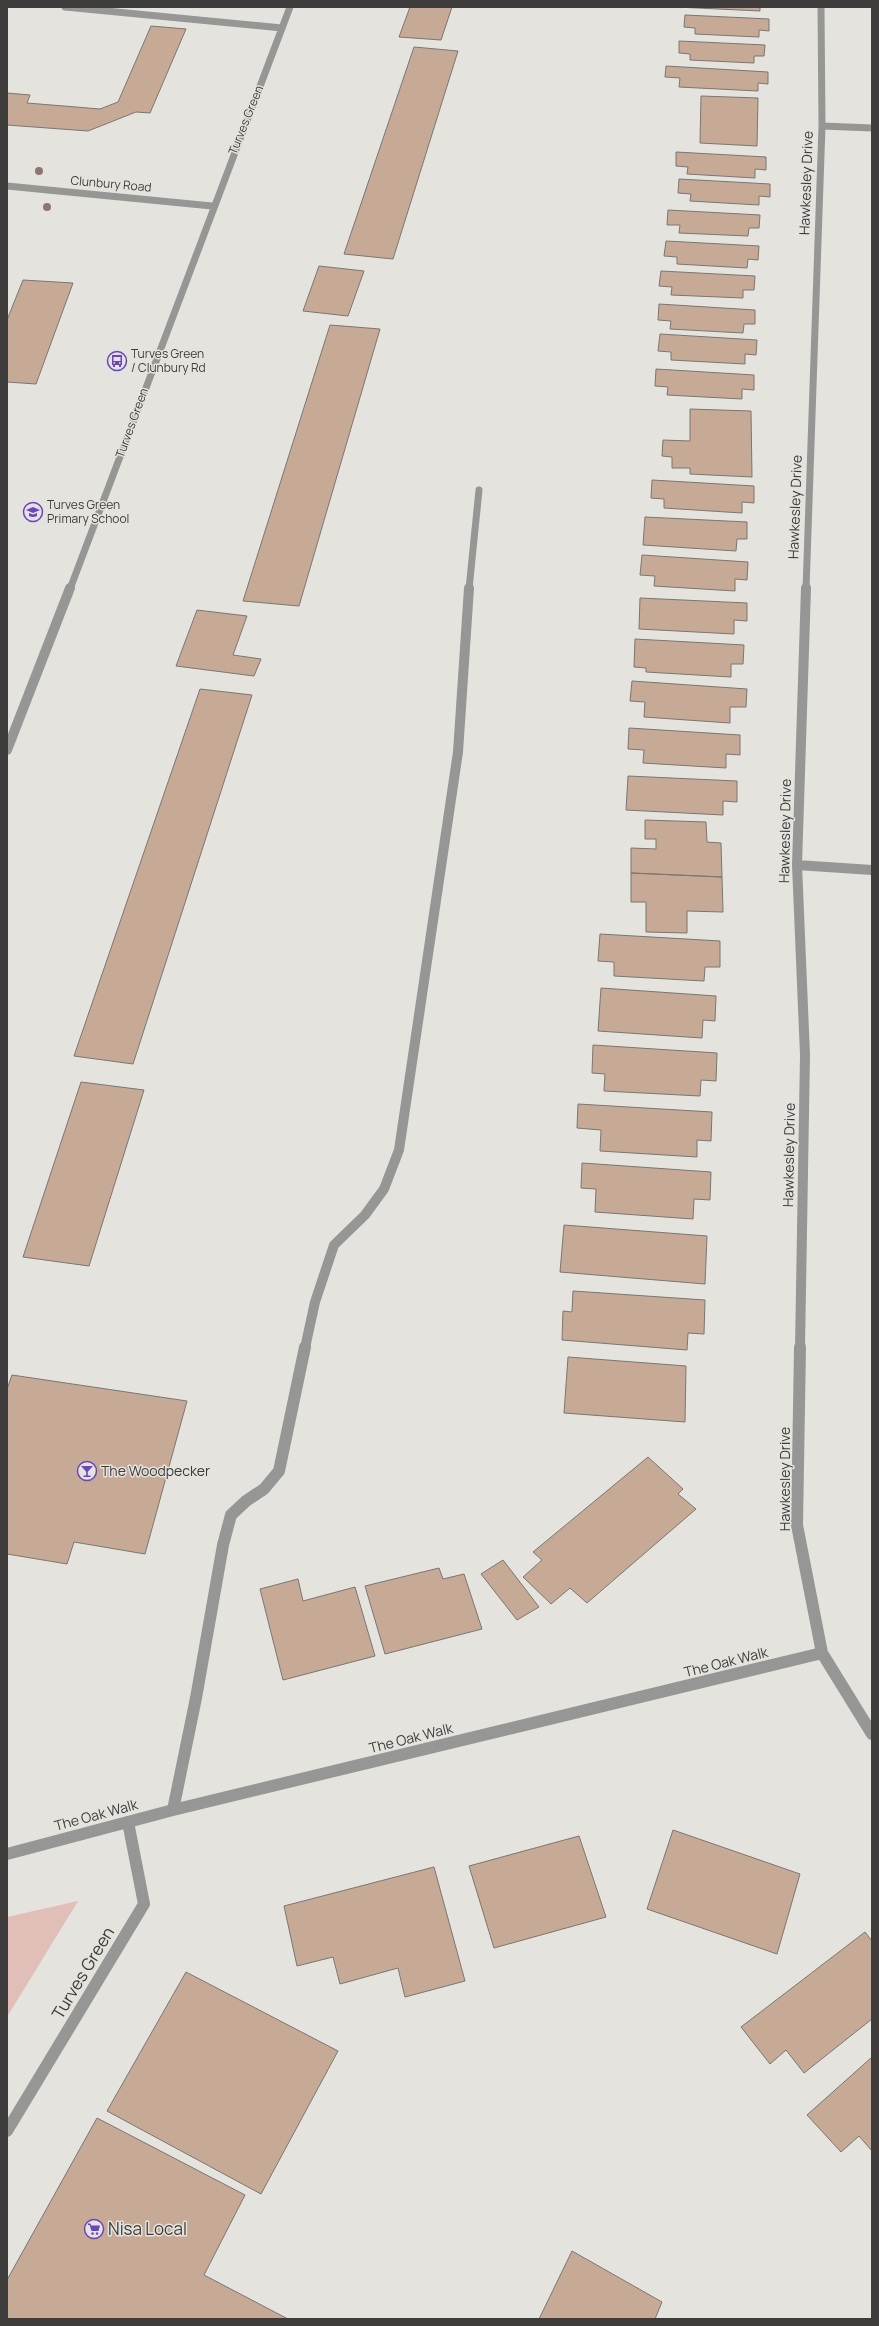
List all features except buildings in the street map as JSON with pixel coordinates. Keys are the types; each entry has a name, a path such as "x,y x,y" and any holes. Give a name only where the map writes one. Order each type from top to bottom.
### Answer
{"street":[{"path":"65,7 282,28"},
{"name":"Turves Green","path":"7,750 58,624 212,206 290,7"},
{"name":"Hawkesley Drive","path":"821,7 822,126 797,865 805,1055 797,1525 822,1653 861,1719 872,1734"},
{"path":"822,126 872,128"},
{"name":"Clunbury Road","path":"7,186 212,206"},
{"path":"173,1810 196,1698 223,1545 231,1515 246,1501 264,1489 279,1471 315,1302 334,1245 365,1215 384,1189 399,1150 458,752 468,600 479,490"},
{"path":"797,865 872,870"},
{"name":"The Oak Walk","path":"7,1854 173,1810 822,1653"},
{"name":"Turves Green","path":"7,2131 144,1904 128,1822"}],"shaded area":[{"path":"78,1901 7,2017 7,1917"}],"place":[{"name":"Turves Green / Clunbury Rd","path":"117,361"},
{"name":"Turves Green Primary School","path":"33,512"},
{"name":"The Woodpecker","path":"87,1471"},
{"name":"Nisa Local","path":"94,2229"}]}
